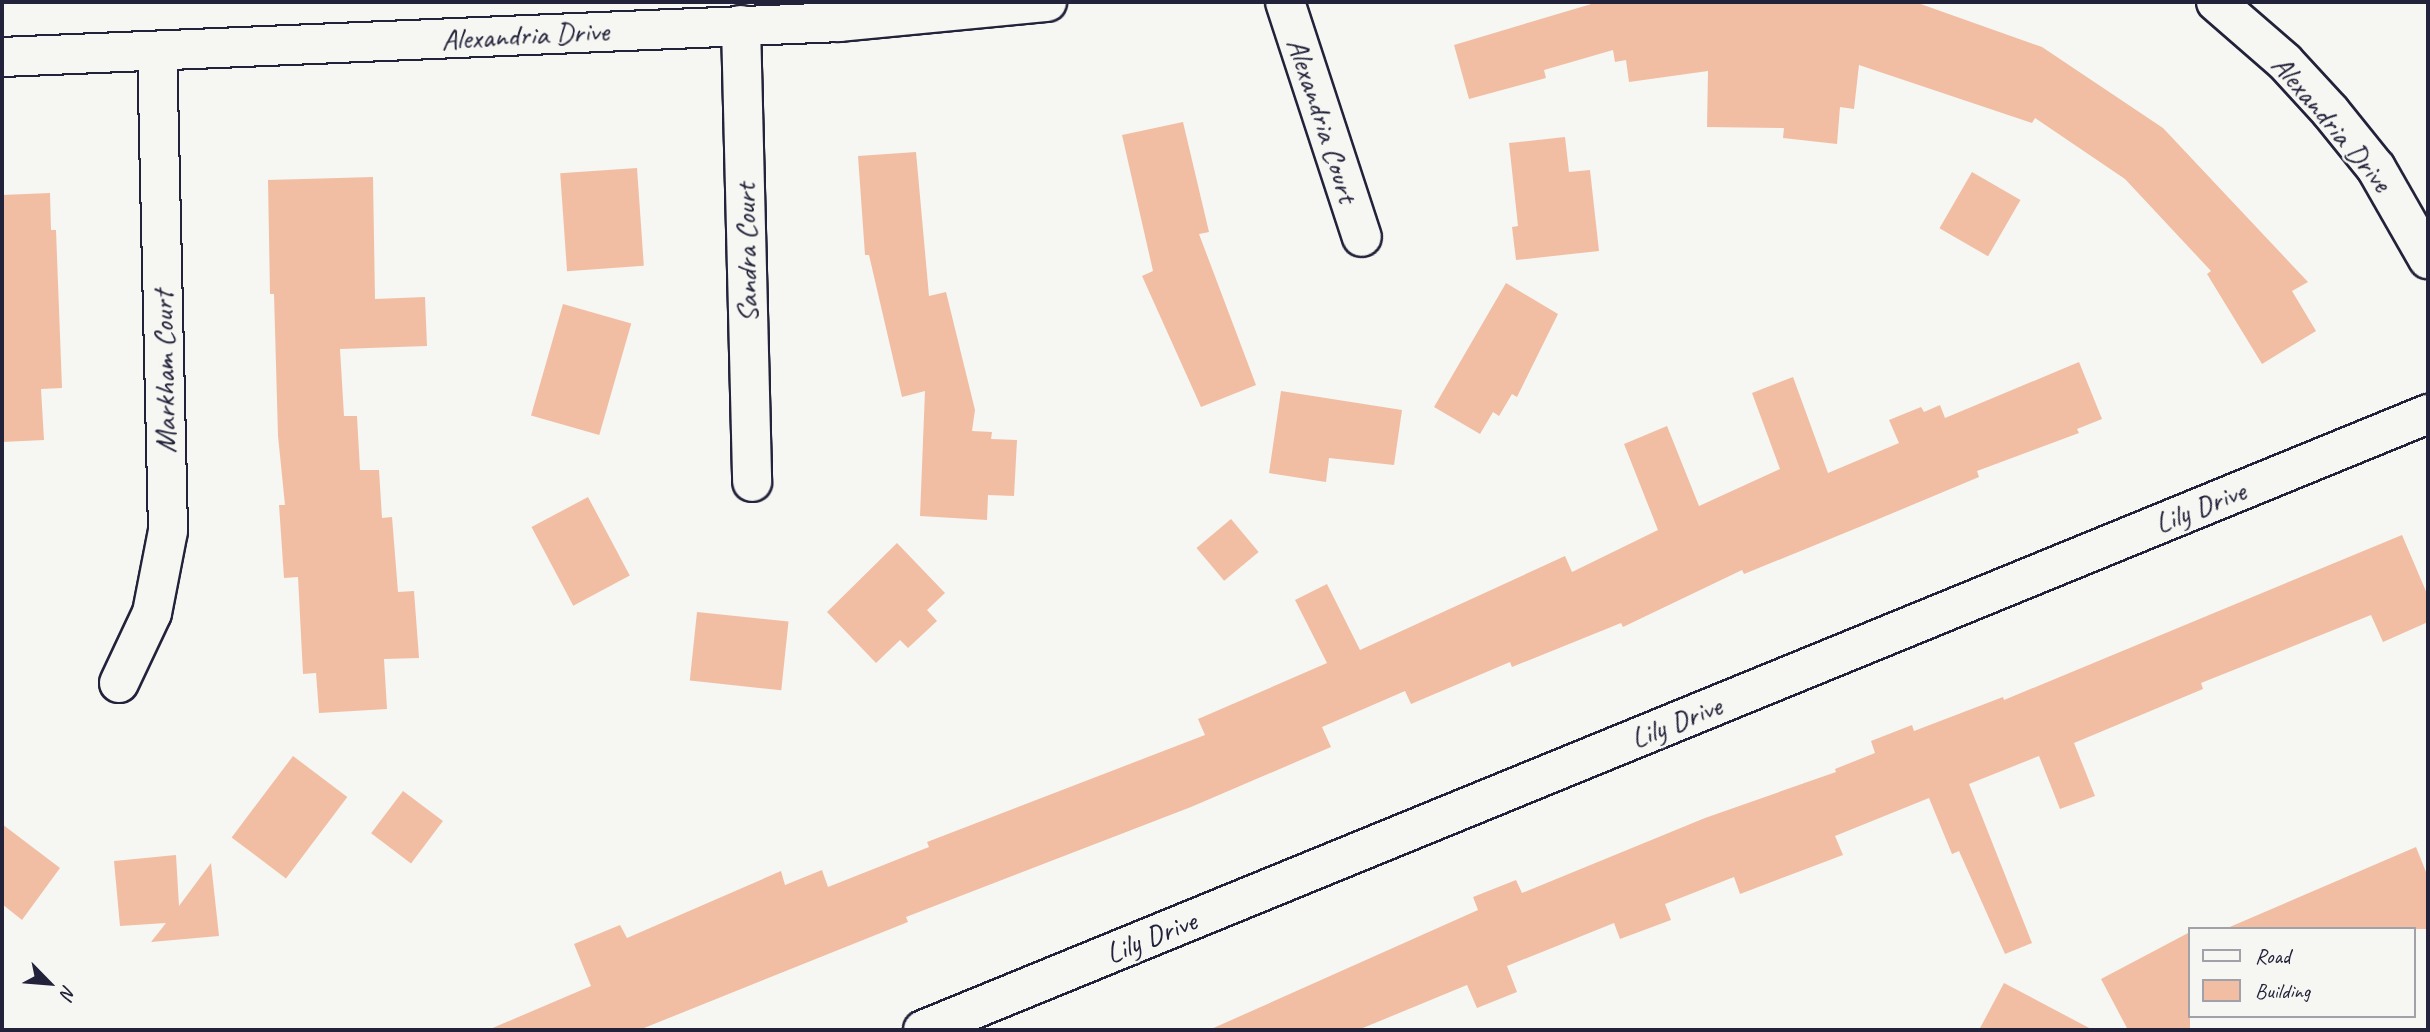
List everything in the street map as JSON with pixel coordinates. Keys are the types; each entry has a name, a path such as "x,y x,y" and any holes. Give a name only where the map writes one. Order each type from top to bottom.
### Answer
{"street":[{"name":"Alexandria Drive","path":"2,57 839,22 1046,2"},
{"name":"Alexandria Court","path":"1284,2 1362,237"},
{"name":"Alexandria Drive","path":"2216,2 2285,62 2330,111 2376,168 2428,260"},
{"name":"Sandra Court","path":"741,25 752,482"},
{"name":"Markham Court","path":"119,683 152,613 168,531 157,51"},
{"name":"Lily Drive","path":"923,1030 2428,414"}],"building":[{"path":"1598,2 1915,2 2042,47 2163,128 2308,282 2292,291 2316,331 2262,364 2207,274 2211,271 2125,179 2035,118 2032,123 1859,65 1854,109 1840,107 1837,144 1783,138 1784,128 1707,127 1708,71 1629,82 1626,60 1615,62 1613,50 1544,70 1546,78 1469,99 1454,45"},
{"path":"1183,122 1209,232 1199,234 1256,385 1201,407 1142,276 1153,271 1122,135"},
{"path":"1565,137 1569,172 1590,170 1599,251 1516,260 1512,227 1518,226 1509,143"},
{"path":"916,152 929,296 946,292 975,410 972,431 992,432 991,439 1017,440 1014,496 988,495 987,520 920,516 925,391 902,397 869,255 865,255 858,156"},
{"path":"637,168 644,266 567,271 560,173"},
{"path":"1972,172 2020,200 1988,256 1940,228"},
{"path":"373,177 375,299 425,297 427,346 340,349 344,416 357,416 360,470 379,470 382,518 392,517 398,592 414,591 419,658 384,659 387,709 319,713 316,673 303,674 298,577 284,578 279,505 285,505 278,436 274,294 270,294 268,180"},
{"path":"50,193 51,230 56,230 62,388 41,389 44,440 2,442 2,195"},
{"path":"1506,283 1558,314 1517,397 1512,394 1499,416 1493,412 1480,434 1434,407"},
{"path":"563,304 631,324 599,435 531,416"},
{"path":"2079,362 2102,419 2077,429 2079,433 1977,471 1979,477 1744,574 1742,570 1623,627 1621,623 1512,667 1510,662 1411,704 1405,691 1322,727 1331,747 1191,807 906,917 908,922 639,1030 488,1030 591,986 574,944 620,925 627,938 781,871 785,885 822,870 828,887 929,847 927,842 1205,735 1198,719 1327,663 1295,600 1327,584 1360,650 1565,556 1572,572 1658,530 1624,444 1667,426 1699,506 1780,469 1752,393 1793,377 1828,473 1899,443 1889,420 1921,407 1924,412 1940,405 1945,418"},
{"path":"1281,391 1402,410 1394,465 1329,458 1326,482 1269,473"},
{"path":"588,497 630,576 573,606 531,527"},
{"path":"1231,519 1259,552 1224,581 1197,548"},
{"path":"2402,535 2428,596 2428,622 2383,642 2371,615 2201,683 2203,689 2074,743 2095,796 2060,809 2039,756 1969,784 2032,943 2005,954 1959,851 1952,854 1929,798 1835,836 1843,855 1740,894 1734,877 1665,904 1671,920 1620,939 1614,923 1507,966 1517,992 1477,1008 1467,985 1358,1030 1209,1030 1478,910 1473,897 1516,880 1522,893 1705,818 1836,772 1835,769 1875,753 1871,741 1912,725 1914,731 2003,697 2004,700"},
{"path":"897,543 945,593 927,610 937,621 908,648 900,640 876,663 827,612"},
{"path":"697,612 788,622 781,690 690,681"},
{"path":"293,756 347,797 286,878 232,837"},
{"path":"403,791 443,821 411,863 371,833"},
{"path":"2,824 60,868 22,920 2,904"},
{"path":"2416,847 2428,877 2428,929 2230,927"},
{"path":"176,855 179,906 211,863 219,936 151,942 166,923 120,926 114,861"},
{"path":"2188,933 2190,1030 2128,1030 2101,979"},
{"path":"2004,983 2093,1030 1979,1030"}]}
